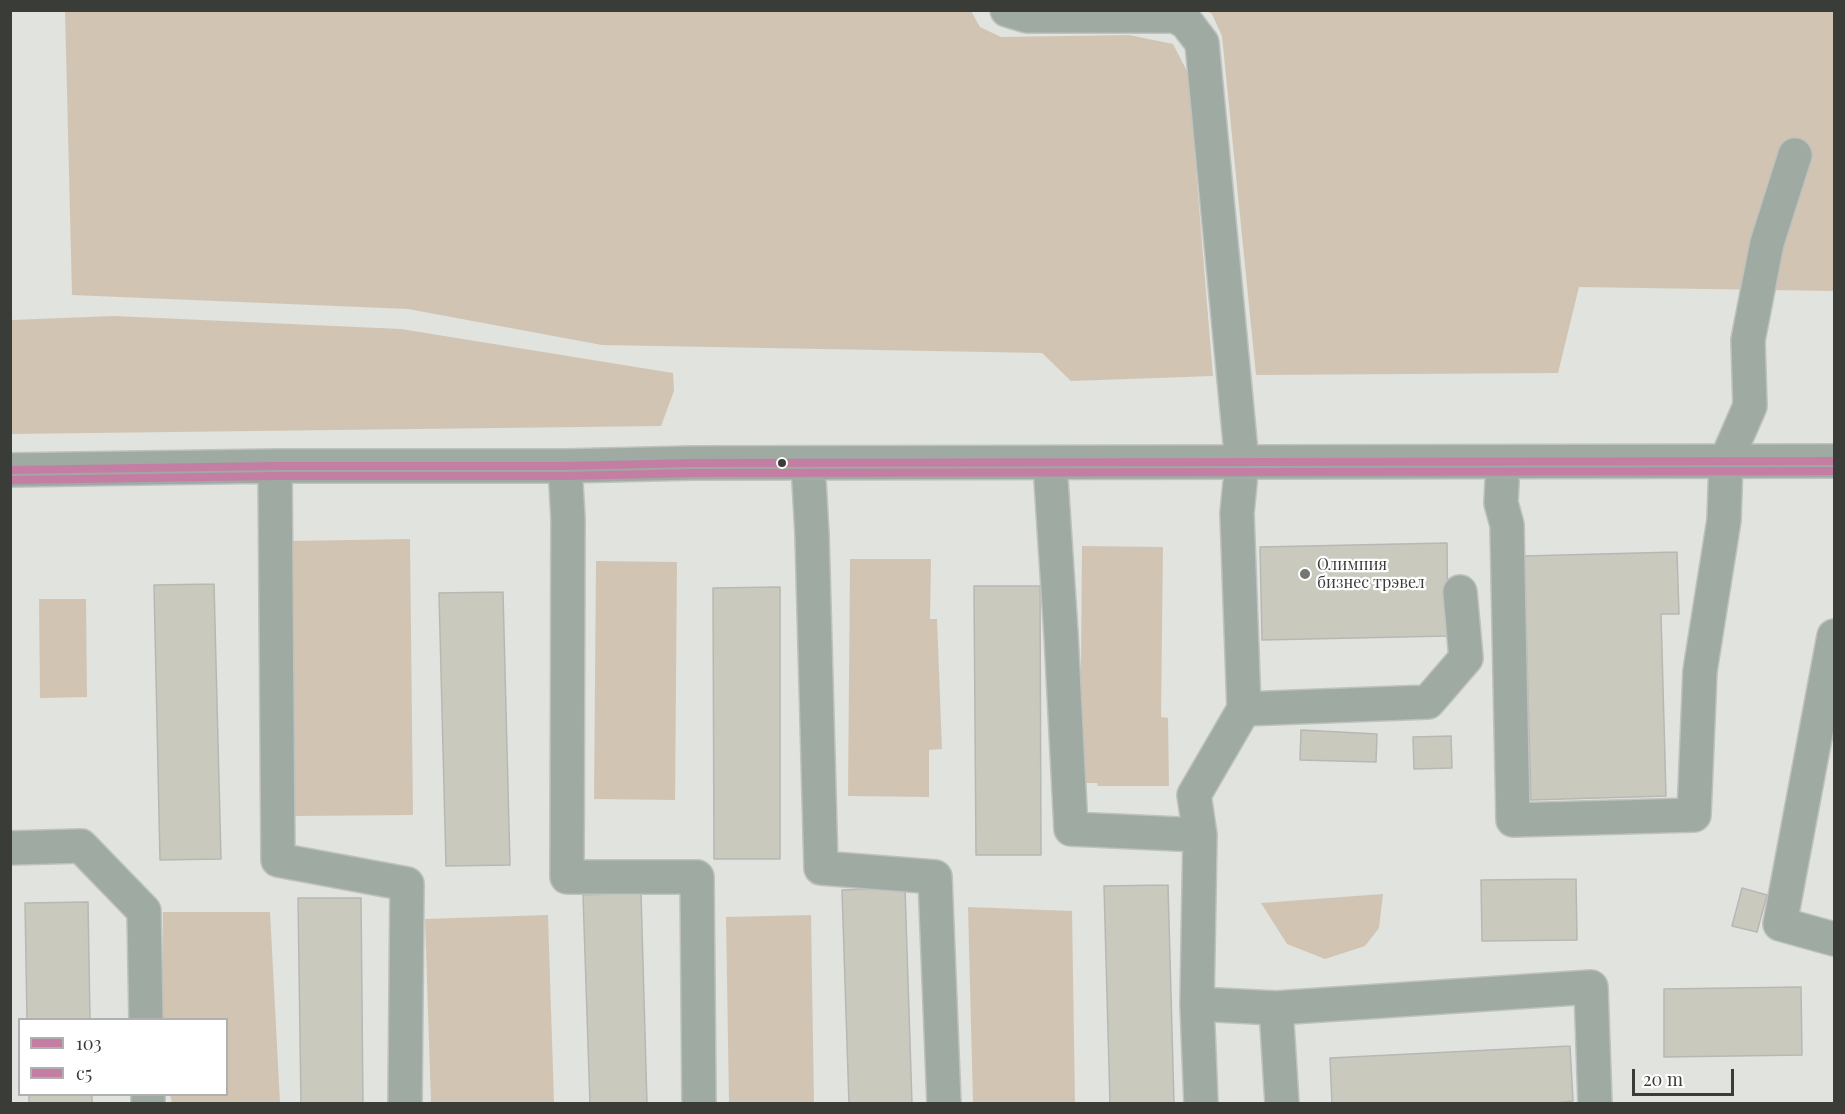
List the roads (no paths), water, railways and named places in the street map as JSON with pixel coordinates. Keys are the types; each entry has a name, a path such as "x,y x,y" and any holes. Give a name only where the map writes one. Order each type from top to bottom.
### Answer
{"street":[{"path":"1007,10 1027,16 1174,16 1185,22 1202,43 1242,463 1237,513 1244,709 1194,795 1200,835 1197,1004 1201,1104"},
{"path":"1503,462 1501,503 1506,525 1513,820 1694,815 1700,670 1724,520 1726,462 1750,406 1748,340 1767,243 1795,155"},
{"path":"10,470 693,463 1834,461"},
{"path":"808,464 821,868 935,877 944,1104"},
{"path":"1050,464 1071,829 1200,835"},
{"path":"275,466 278,860 407,884 405,1104"},
{"path":"565,466 568,519 567,877 697,877 699,1104"},
{"path":"1244,709 1428,702 1466,658 1460,592"},
{"path":"1834,636 1780,924 1834,939"},
{"path":"10,848 81,846 144,911 146,1018"},
{"path":"1197,1004 1276,1008 1591,987 1595,1104"},
{"path":"1276,1008 1282,1104"}],"place":[{"name":"Олимпия бизнес трэвел","path":"1305,574"}]}
